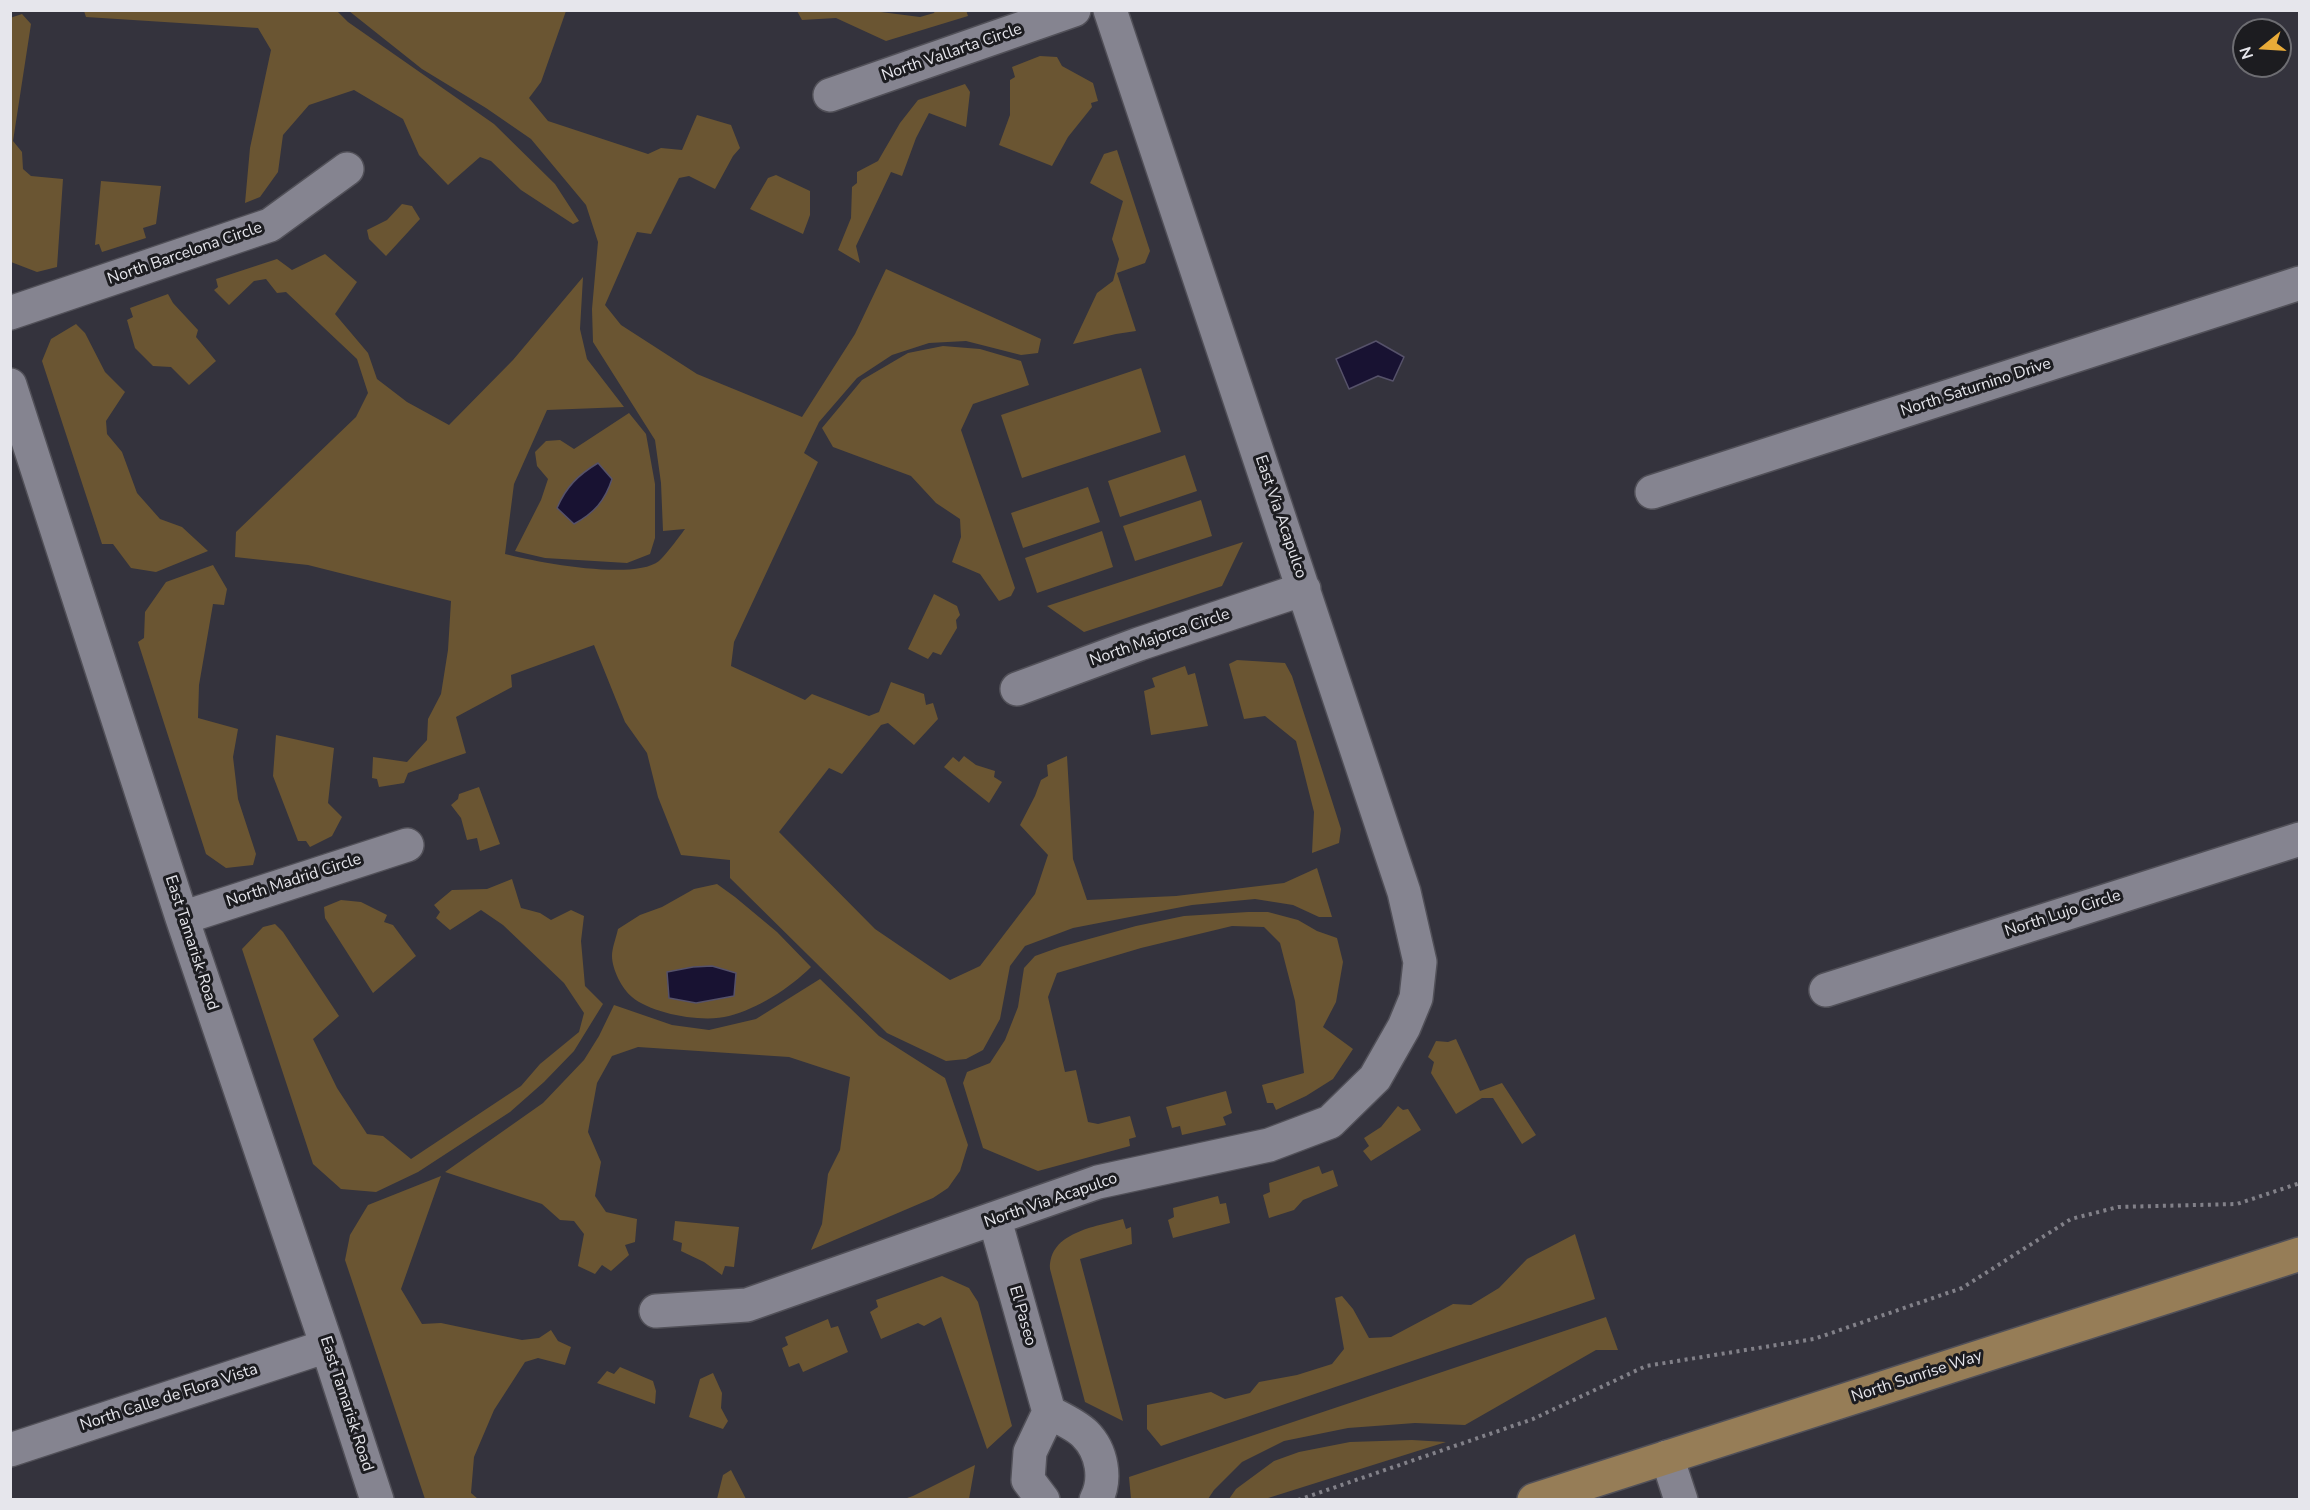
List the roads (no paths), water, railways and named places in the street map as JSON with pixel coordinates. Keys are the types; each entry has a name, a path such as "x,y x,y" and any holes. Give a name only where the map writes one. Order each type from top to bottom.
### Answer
{"main road":[{"name":"North Sunrise Way","path":"1534,1500 2300,1254"}],"street":[{"name":"North Vallarta Circle","path":"830,95 1074,10"},
{"name":"East Via Acapulco","path":"1110,10 1404,892 1420,962 1416,998 1404,1027"},
{"name":"North Barcelona Circle","path":"10,313 270,225 347,169"},
{"name":"North Saturnino Drive","path":"1652,492 2300,283"},
{"name":"East Tamarisk Road","path":"10,385 182,918 377,1500"},
{"name":"North Majorca Circle","path":"1017,689 1147,641 1304,589"},
{"name":"North Lujo Circle","path":"1826,990 2300,839"},
{"name":"North Madrid Circle","path":"182,918 407,844"},
{"name":"North Via Acapulco","path":"656,1311 747,1305 1098,1182 1269,1145 1330,1122 1375,1077 1404,1027"},
{"name":"El Paseo","path":"995,1220 1049,1412"},
{"name":"North Calle de Flora Vista","path":"10,1450 327,1346"},
{"path":"1043,1500 1028,1480 1029,1452 1049,1412 1085,1434 1101,1457 1101,1490 1096,1500"},
{"path":"1667,1457 1681,1500"}]}
